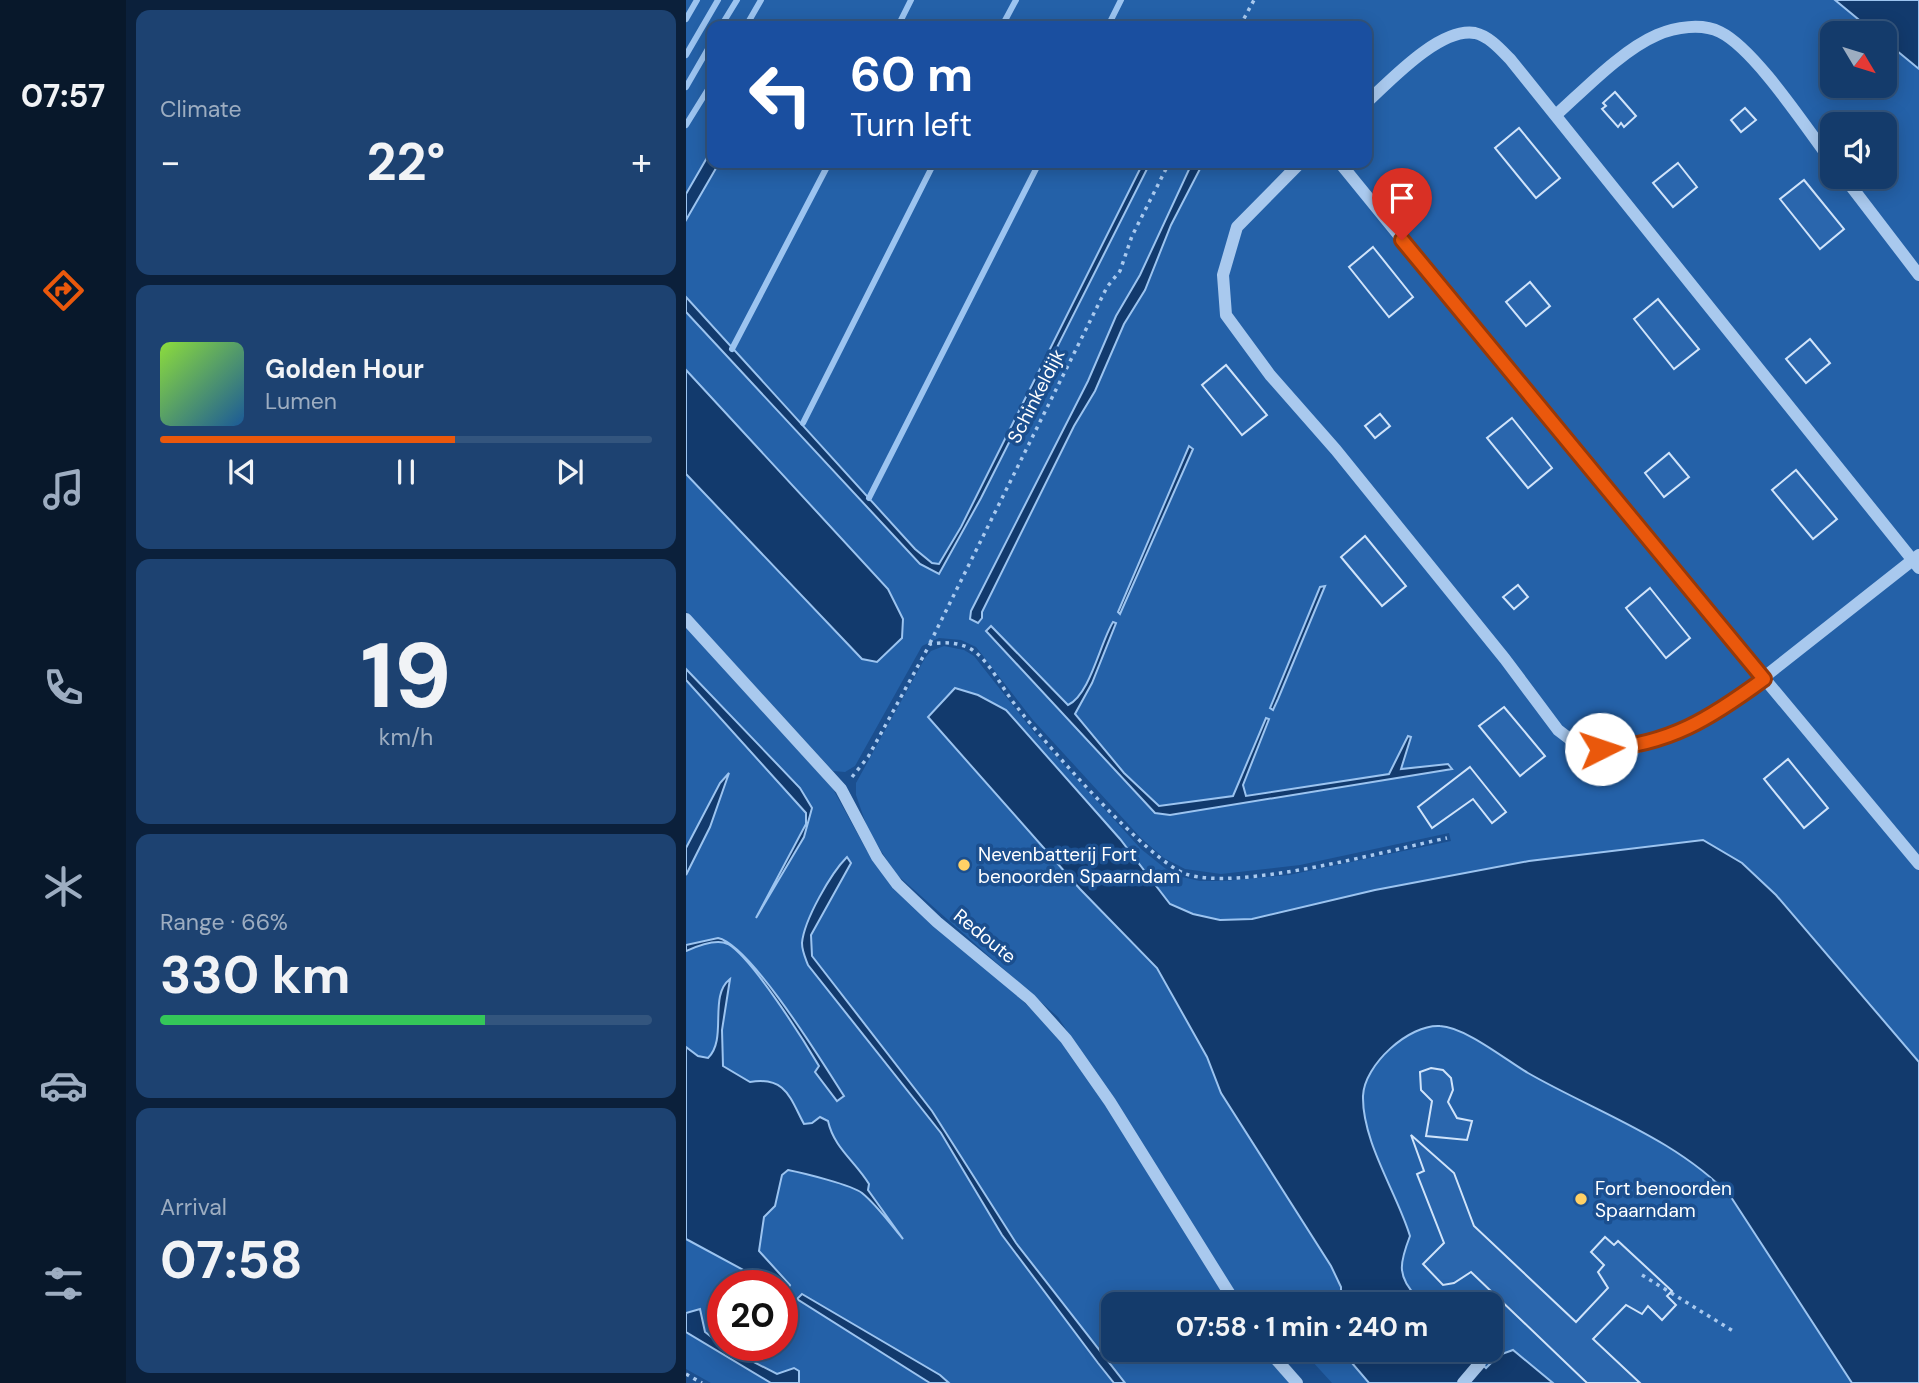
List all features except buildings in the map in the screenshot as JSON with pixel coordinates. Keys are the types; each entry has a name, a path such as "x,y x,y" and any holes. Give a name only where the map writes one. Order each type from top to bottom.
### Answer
{"street":[{"path":"1556,115 1657,35 1701,27 1720,32 1749,55 1820,147"},
{"path":"1295,168 1237,227 1223,275 1226,315 1270,375 1336,450 1505,659 1558,730 1575,743 1601,749 1637,747 1689,728 1721,711 1917,561 1556,115 1510,59 1489,39 1475,33 1455,36 1434,44 1372,98"},
{"path":"1344,168 1919,864"},
{"path":"1853,189 1919,275"},
{"name":"Redoute","path":"686,618 841,789 877,857 897,884 937,922 1030,999 1066,1039 1110,1102 1229,1292"},
{"path":"1278,1362 1297,1383"},
{"path":"1463,1383 1480,1363"}],"path":[{"path":"1243,21 1254,0"},
{"name":"Schinkeldijk","path":"841,789 868,757 930,644 1107,287 1120,271 1132,236 1166,168"},
{"path":"930,644 953,643 973,650 1033,726 1144,846 1172,868 1186,874 1223,878 1270,873 1447,838"},
{"path":"1642,1275 1733,1331"},
{"path":"686,1374 702,1383"}],"shaded area":[{"path":"686,0 1919,0 1919,1383 1332,1383 1313,1362 1503,1362 1503,1292 1235,1292 1058,1017 895,873 868,830 856,795 856,783 925,658 931,651 944,646 964,650 974,656 1033,731 1141,849 1166,869 1182,877 1200,881 1224,881 1289,875 1451,841 1449,833 1300,865 1221,874 1185,869 1164,858 1141,838 1033,720 976,647 961,640 939,638 922,646 855,766 845,772 833,771 686,611"},
{"path":"1835,0 1919,0 1919,69 1897,51 1897,21 1860,21"},
{"path":"707,158 707,168 716,168 686,220 686,194"},
{"path":"1140,168 1147,168 981,498 939,574 920,564 686,312 686,297 915,549 932,563 939,564 961,527"},
{"path":"1190,168 1200,168 1171,225 1145,290 1124,324 1095,391 1074,426 978,623 970,619 971,611 1088,381 1116,316 1140,275"},
{"path":"686,370 888,589 903,619 902,638 877,662 862,659 686,474"},
{"path":"1189,446 1193,449 1120,614 1118,612"},
{"path":"1325,586 1273,710 1270,708 1320,587"},
{"path":"1113,622 1116,623 1092,683 1075,714 1124,773 1159,806 1233,796 1266,718 1269,719 1243,785 1246,796 1389,774 1408,736 1411,737 1401,769 1448,764 1452,769 1170,815 1155,813 986,631 991,626 1068,705 1076,699 1088,680"},
{"path":"686,626 833,789 867,851 1054,1031 1093,1084 1223,1292 1101,1292 1101,1362 1272,1362 1290,1383 711,1383 686,1369"},
{"path":"686,669 800,788 812,808 804,837 756,918 806,824 806,813 686,680"},
{"path":"955,688 978,695 1006,710 1120,839 1170,904 1193,914 1220,920 1252,919 1375,890 1529,861 1703,840 1742,863 1776,895 1919,1062 1919,1383 1852,1383 1731,1197 1686,1159 1635,1128 1528,1073 1473,1038 1440,1026 1415,1032 1390,1049 1371,1072 1363,1096 1364,1113 1374,1149 1410,1236 1402,1268 1413,1292 1341,1292 1331,1266 1221,1093 1207,1057 1157,968 1080,889 928,717"},
{"path":"729,773 710,827 686,875 686,848 720,783"},
{"path":"847,857 851,863 811,935 812,956 932,1111 1016,1243 1101,1352 1101,1362 1109,1362 1125,1383 1114,1383 1098,1363 1002,1235 941,1133 808,965 802,943 804,933 826,885"},
{"path":"718,938 732,946 749,961 767,983 844,1096 837,1101 815,1072 819,1066 776,1000 738,952 723,942 707,943 686,951 686,945"},
{"path":"730,979 722,1030 723,1066 750,1082 772,1082 779,1086 790,1098 804,1124 812,1123 820,1117 828,1121 835,1139 869,1184 868,1190 903,1239 879,1209 857,1190 788,1170 782,1175 775,1206 764,1217 759,1251 776,1270 743,1270 686,1239 686,1047 698,1056 708,1058 714,1050 720,996"},
{"path":"802,1294 940,1375 949,1383 930,1383 798,1298"},
{"path":"700,1309 707,1334 707,1345 686,1332 686,1313"},
{"path":"1513,1350 1553,1383 1369,1383 1351,1362 1479,1362 1486,1368 1492,1362 1503,1362 1503,1354"},
{"path":"734,1361 752,1361 777,1374 794,1368 799,1371 799,1383 771,1383"}],"waterway":[{"path":"686,19 697,0"},
{"path":"686,55 718,0"},
{"path":"724,21 737,0"},
{"path":"749,21 761,0"},
{"path":"900,21 911,0"},
{"path":"1005,21 1016,0"},
{"path":"1110,21 1121,0"},
{"path":"686,87 707,51"},
{"path":"686,125 707,91"},
{"path":"732,349 826,168"},
{"path":"803,423 931,168"},
{"path":"869,498 1036,168"}],"place":[{"name":"Nevenbatterij Fort benoorden Spaarndam","path":"964,865"},
{"name":"Fort benoorden Spaarndam","path":"1581,1199"}],"route":[{"path":"1402,240 1764,679 1721,711 1679,733 1637,747 1601,749"}]}
